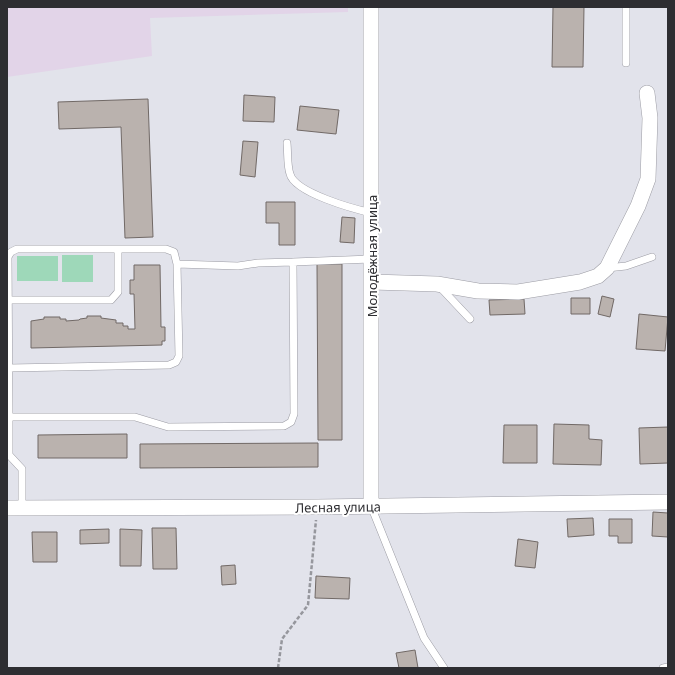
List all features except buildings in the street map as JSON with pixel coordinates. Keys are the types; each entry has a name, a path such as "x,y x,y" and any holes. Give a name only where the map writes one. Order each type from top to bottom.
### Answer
{"street":[{"name":"Молодёжная улица","path":"371,7 371,506"},
{"path":"372,282 437,284 478,291 518,292 580,282 598,276 607,268 638,206 648,179 650,118 647,93"},
{"name":"Лесная улица","path":"7,508 317,507 668,502"}],"lane":[{"path":"626,7 626,63"},
{"path":"287,143 290,174 294,182 305,190 356,210 372,213"},
{"path":"9,368 169,365 176,362 179,356 177,264 174,252 166,249 17,249 11,252 8,257 9,455 22,469 22,508"},
{"path":"9,300 111,300 118,292 118,249"},
{"path":"607,268 626,266 652,257"},
{"path":"177,264 238,266 258,262 372,259"},
{"path":"9,417 135,417 168,427 284,426 291,422 294,414 293,262"},
{"path":"437,284 470,319"},
{"path":"371,506 424,638 444,668"},
{"path":"663,668 668,668"}],"path":[{"path":"278,668 282,638 308,605 317,507"}],"shaded area":[{"path":"7,7 348,7 348,12 150,18 152,56 7,77"}],"green space":[{"path":"62,255 93,255 93,282 62,282"},
{"path":"17,256 58,256 58,281 17,281"}]}
